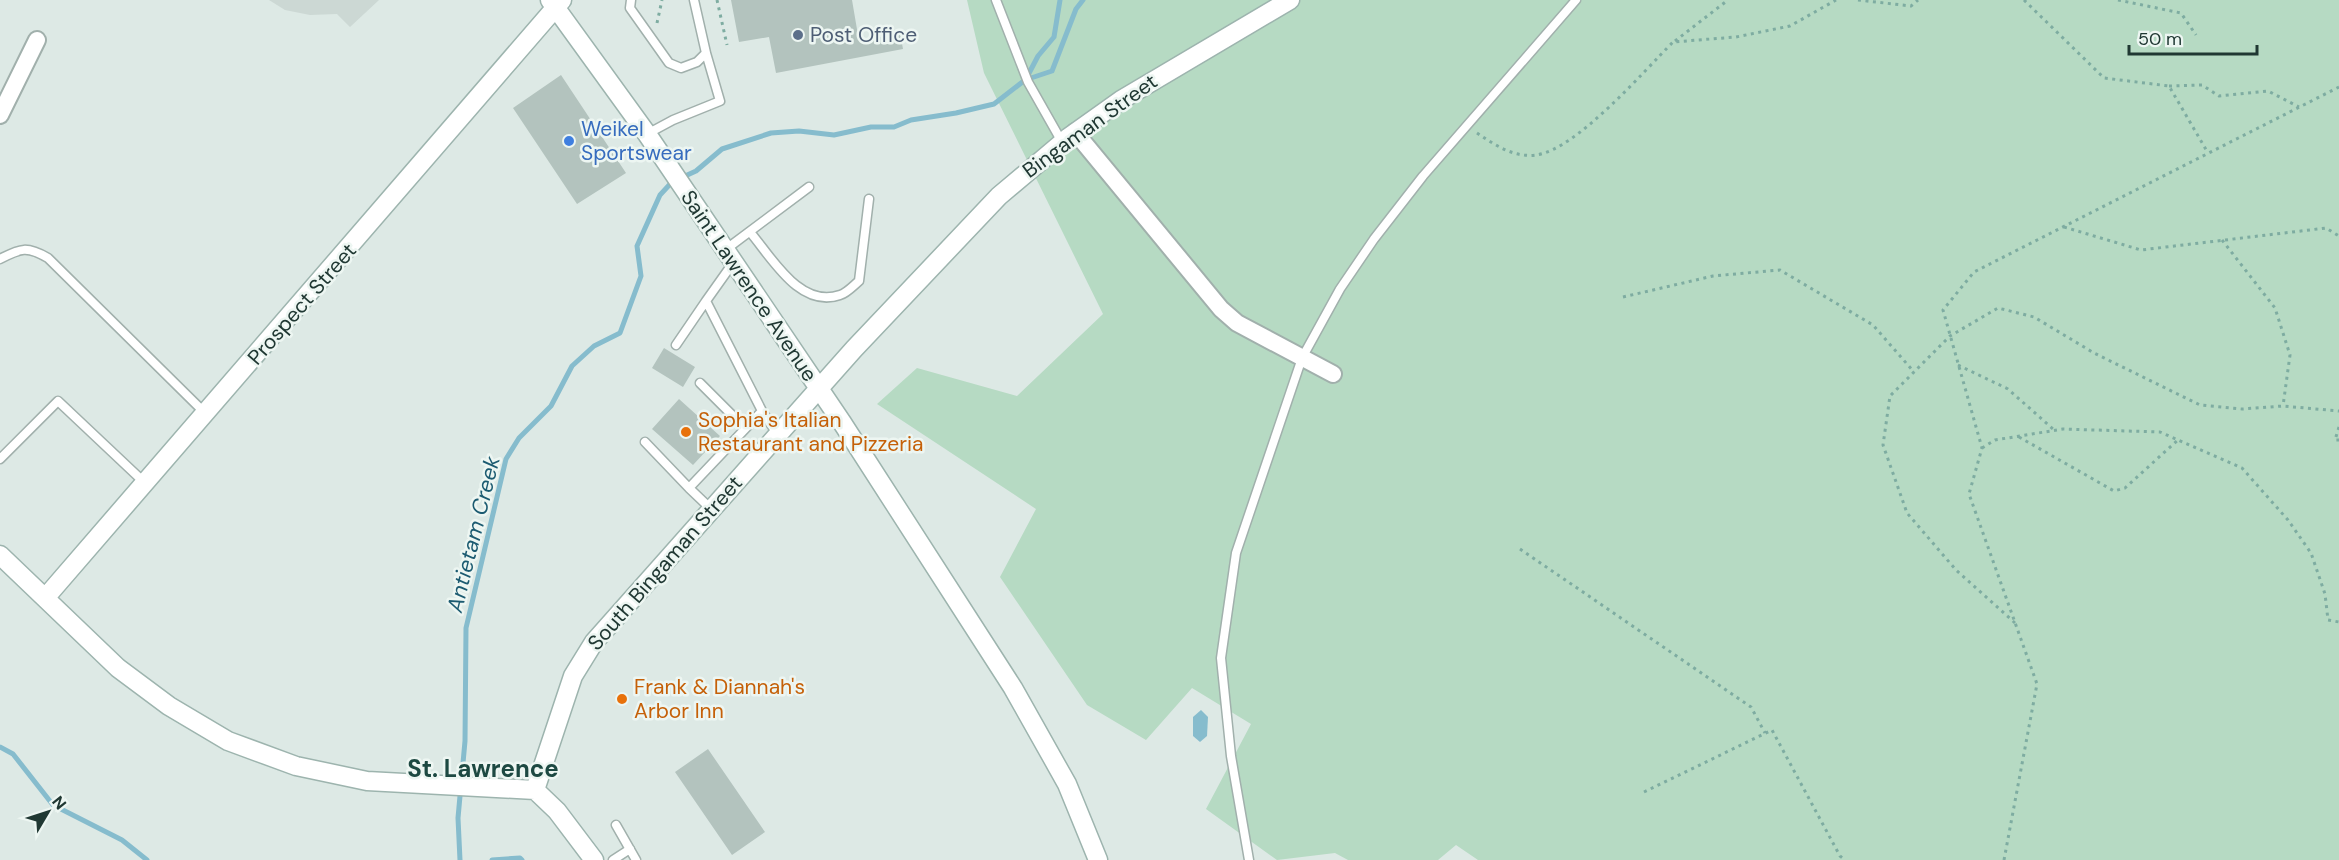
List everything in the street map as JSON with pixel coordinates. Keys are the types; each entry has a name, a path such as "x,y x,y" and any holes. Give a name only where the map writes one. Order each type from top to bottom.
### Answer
{"street":[{"name":"Bingaman Street","path":"819,390 961,234 999,196 1068,137 1163,74 1290,0"},
{"name":"Saint Lawrence Avenue","path":"556,3 819,390 1033,721 1067,784 1098,860"},
{"name":"Prospect Street","path":"46,597 207,414 556,3"},
{"path":"0,115 37,40"},
{"path":"1068,137 1221,309 1237,323 1333,374"},
{"name":"South Bingaman Street","path":"535,790 560,708 584,657 603,630 819,390"},
{"path":"0,555 135,682 228,741 296,766 326,774 404,785 486,786 535,790 557,811 594,860"}],"lane":[{"path":"631,0 630,8 669,63 681,68 697,62 706,53"},
{"path":"647,134 672,120 720,101 694,0"},
{"path":"996,0 1028,82 1068,137"},
{"path":"1249,860 1231,756 1221,658 1236,553 1302,358 1340,290 1374,239 1423,176 1576,0"},
{"path":"676,345 706,301 729,257 750,232 809,187"},
{"path":"750,232 796,286 811,297 842,295 859,280 869,199"},
{"path":"0,259 19,249 33,250 48,258 207,414"},
{"path":"706,301 762,411 778,435"},
{"path":"700,383 745,428"},
{"path":"0,459 58,401 146,485"},
{"path":"689,488 762,411"},
{"path":"645,442 711,509"},
{"path":"616,825 636,860"},
{"path":"613,860 630,849"}],"path":[{"path":"652,39 662,0"},
{"path":"717,0 727,45"},
{"path":"1467,127 1508,153 1537,155 1579,135 1673,42 1728,0"},
{"path":"1673,42 1736,37 1790,26 1836,0"},
{"path":"1858,0 1911,6 1918,0"},
{"path":"2024,0 2104,78 2169,86 2202,85 2219,96 2268,92 2300,107"},
{"path":"2118,0 2181,13 2196,35"},
{"path":"2169,86 2208,153"},
{"path":"2004,860 2037,684 1969,494 1982,448 1943,310 1974,272 2339,87"},
{"path":"2062,226 2141,250 2326,228 2339,236"},
{"path":"2222,240 2275,308 2290,355 2283,406"},
{"path":"1623,297 1713,276 1780,270 1873,325 1914,372"},
{"path":"2015,623 1956,570 1907,513 1882,445 1890,396 1950,336 1998,308 2034,317 2094,353 2200,405 2242,409 2283,406 2339,411"},
{"path":"1958,365 2008,389 2054,430"},
{"path":"2339,427 2335,440 2339,440"},
{"path":"1982,448 1995,440 2054,430 2160,432 2242,468 2288,520 2311,553 2325,594 2328,620 2339,622"},
{"path":"2018,436 2114,490 2126,488 2179,439"},
{"path":"1520,549 1751,707 1765,733"},
{"path":"1644,792 1772,730 1840,856 1845,860"}],"shaded area":[{"path":"269,0 379,0 350,27 337,14 310,15 285,10"}],"green space":[{"path":"967,0 2339,0 2339,860 1478,860 1456,845 1438,860 1348,860 1335,853 1277,860 1206,809 1251,724 1192,688 1146,740 1087,705 1000,577 1036,509 877,404 917,368 1017,396 1103,314 984,73"}],"water":[{"path":"1201,710 1208,717 1207,736 1200,742 1193,736 1193,717"}],"building":[{"name":"Post Office","path":"731,0 852,0 859,41 900,33 903,49 776,73 769,37 739,42"},
{"name":"Weikel Sportswear","path":"561,75 626,173 577,204 513,108"},
{"path":"664,348 695,367 683,387 652,368"},
{"name":"Sophia's Italian Restaurant and Pizzeria","path":"679,399 720,436 693,465 652,429"},
{"path":"708,749 765,832 732,855 675,772"}],"waterway":[{"path":"1026,79 1038,56 1054,37 1060,0"},
{"name":"Antietam Creek","path":"460,860 458,818 465,741 466,628 506,459 519,438 551,406 572,366 594,346 620,333 641,276 637,246 660,195 672,182 696,171 722,149 771,133 799,131 834,135 871,127 894,127 911,120 994,104 1025,80 1052,71 1076,9 1083,0"},
{"path":"0,747 13,754 53,805 122,840 147,860"},
{"path":"492,860 520,858 522,860"}],"place":[{"name":"Post Office","path":"798,35"},
{"name":"Weikel Sportswear","path":"569,141"},
{"name":"Sophia's Italian Restaurant and Pizzeria","path":"686,432"},
{"name":"Frank & Diannah's Arbor Inn","path":"622,699"}],"district":[{"name":"St. Lawrence","path":"483,769"}]}
